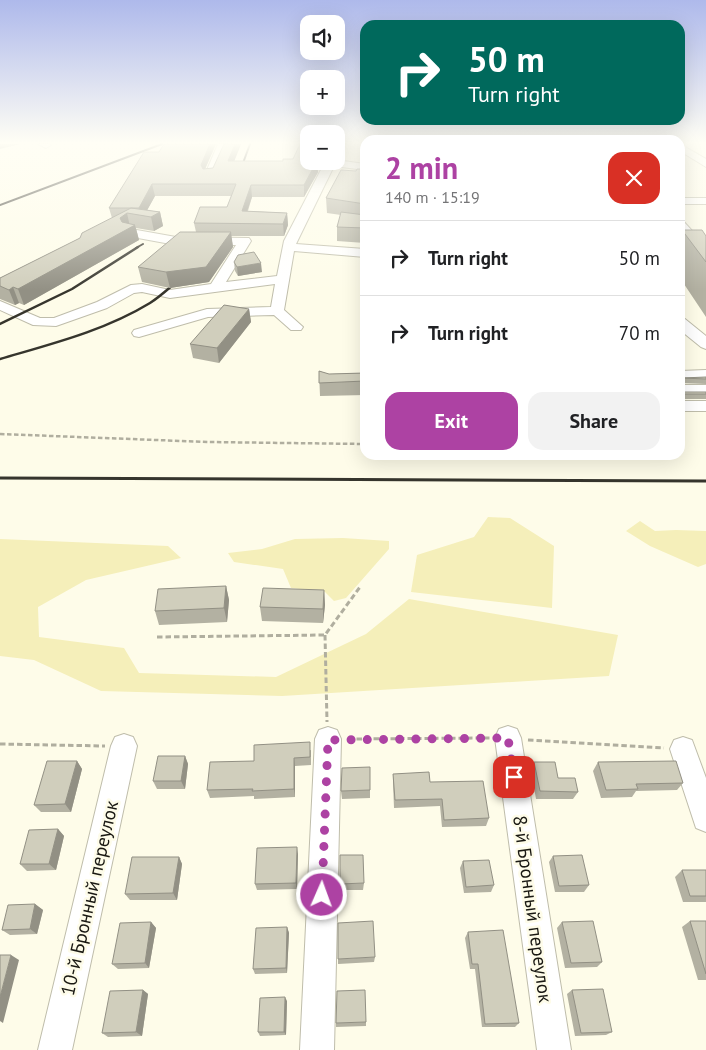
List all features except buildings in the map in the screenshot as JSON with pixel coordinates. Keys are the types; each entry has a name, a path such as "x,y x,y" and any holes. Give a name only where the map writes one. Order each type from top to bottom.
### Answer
{"street":[{"path":"277,311 288,247 314,193"},
{"path":"685,201 706,200"},
{"path":"685,231 706,255"},
{"path":"131,233 176,241 245,241 216,288"},
{"path":"288,247 360,253"},
{"path":"689,256 706,255"},
{"path":"0,305 38,322 56,322 102,305 131,289 142,288 170,294 283,279"},
{"path":"139,333 208,313 277,311 296,327"},
{"path":"685,326 706,344"},
{"path":"685,376 706,375"},
{"path":"685,390 706,390"},
{"path":"685,406 706,406"},
{"name":"8-й Бронный переулок","path":"508,738 554,1050"},
{"path":"316,1050 328,740"},
{"name":"10-й Бронный переулок","path":"54,1050 124,746"},
{"path":"684,749 706,818"}],"path":[{"path":"0,434 208,442 360,444"},
{"path":"360,587 325,635 328,740 508,738 684,749"},
{"path":"157,637 325,635"},
{"path":"0,744 124,746"}],"shaded area":[{"path":"488,517 510,518 554,546 552,608 411,592 417,555 474,537"},
{"path":"640,521 655,531 706,531 706,564 698,567 650,546 626,531"},
{"path":"343,538 389,541 389,549 346,598 334,601 325,592 291,588 283,569 234,562 228,553 262,549 295,539"},
{"path":"0,539 168,546 181,558 86,580 38,607 39,637 124,648 139,673 276,677 366,634 409,599 618,635 609,676 282,696 101,691 34,660 0,656"}],"railway":[{"path":"0,205 32,193"},
{"path":"136,248 143,244"},
{"path":"0,324 72,289 138,247"},
{"path":"0,359 96,329 150,303 180,279"},
{"path":"0,478 706,481"}],"route":[{"path":"322,895 328,740 508,738 514,777"}]}
